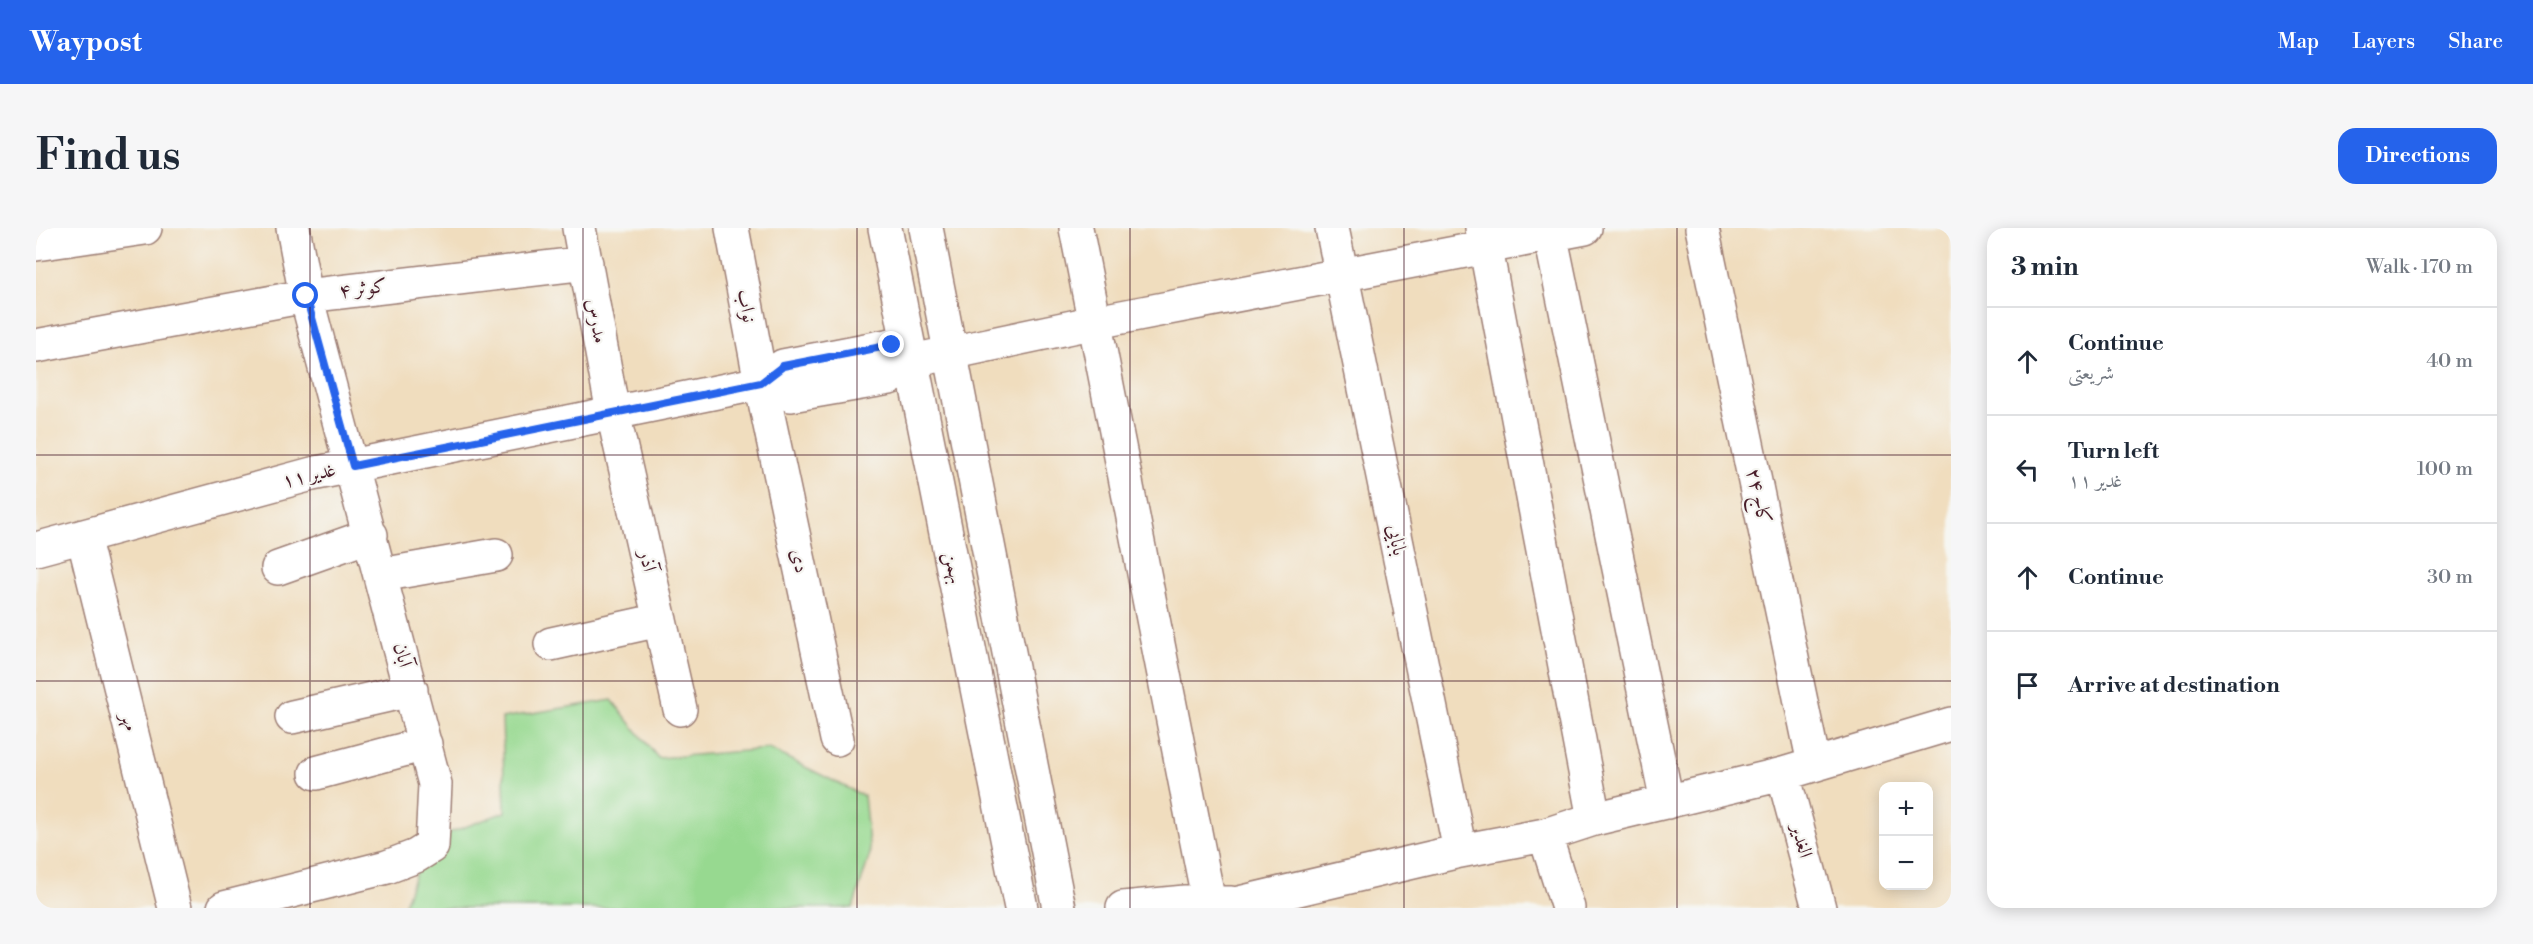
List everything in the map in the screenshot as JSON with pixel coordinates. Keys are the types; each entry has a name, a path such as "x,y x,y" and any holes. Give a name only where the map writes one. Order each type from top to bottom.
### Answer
{"street":[{"path":"43,238 145,228"},
{"name":"آبان","path":"224,908 387,867 416,856 432,846 435,784 353,466 306,296 293,228"},
{"name":"مدرس","path":"579,228 613,413"},
{"name":"نواب","path":"732,228 761,383"},
{"name":"بهمن","path":"885,228 1021,908"},
{"name":"بهمن","path":"926,228 1059,908"},
{"path":"1076,228 1226,905"},
{"name":"بابایی","path":"1332,228 1460,851"},
{"path":"761,383 783,366 892,345 912,361 1341,274 1484,237 1585,228"},
{"name":"کاج ۲۴","path":"1702,228 1814,764"},
{"path":"1550,232 1667,802"},
{"path":"1484,237 1594,819"},
{"name":"کوثر ۴","path":"36,346 306,296 586,262"},
{"name":"غدیر ۱۱","path":"36,549 312,474 761,383"},
{"name":"دی","path":"761,383 837,739"},
{"name":"آذر","path":"613,413 680,709"},
{"path":"278,568 371,535"},
{"name":"مهر","path":"83,536 175,908"},
{"path":"381,575 496,555"},
{"path":"551,644 660,620"},
{"path":"291,717 411,690"},
{"path":"1123,908 1185,902 1226,905 1460,851 1545,835 1594,819 1783,774 1951,724"},
{"path":"316,773 425,744"},
{"name":"الغدیر","path":"1783,774 1819,908"},
{"path":"1545,835 1568,908"}],"green space":[{"path":"612,700 658,758 769,749 864,796 870,854 853,908 403,908 427,841 505,812 502,718"}],"route":[{"path":"306,296 353,466 761,383 783,366 892,345"}]}
